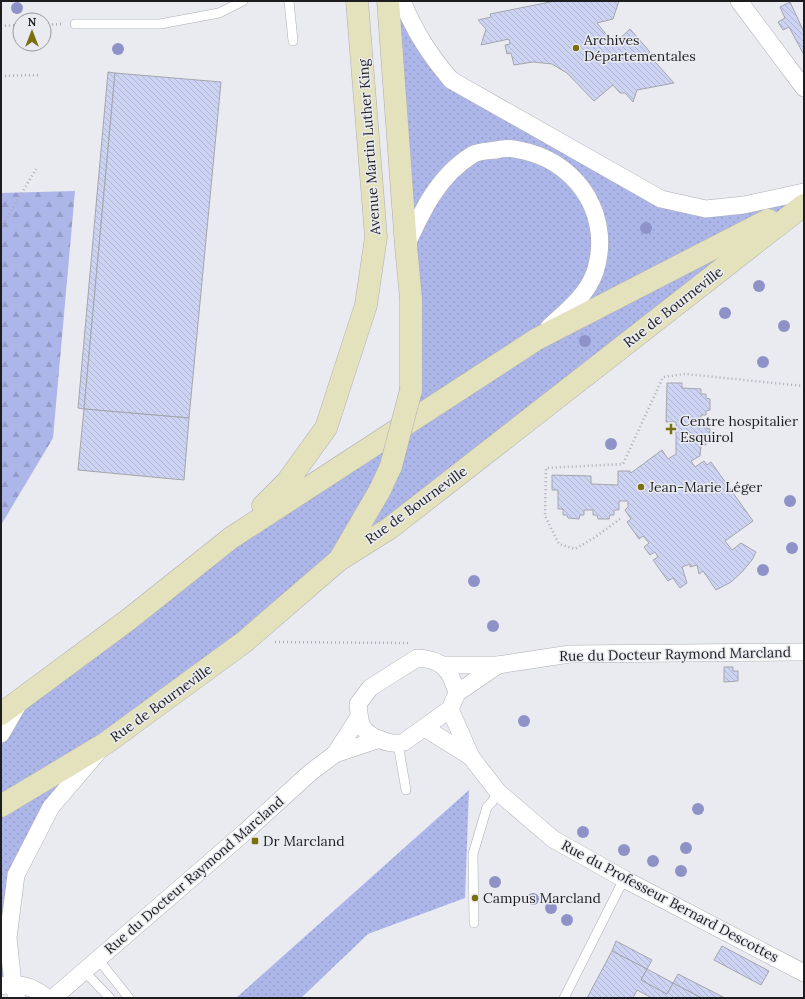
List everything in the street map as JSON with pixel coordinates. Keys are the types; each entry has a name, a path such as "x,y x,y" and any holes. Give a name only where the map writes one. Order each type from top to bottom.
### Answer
{"main road":[{"name":"Avenue Martin Luther King","path":"231,538 287,482 326,428 366,305 376,237 358,1"},
{"path":"339,560 380,490 391,466 411,390 411,299 388,1"},
{"name":"Rue de Bourneville","path":"1,714 22,700 128,620 231,538 536,339 737,237 804,200"},
{"name":"Rue de Bourneville","path":"1,806 106,743 244,642 339,560 390,528 804,205"}],"street":[{"path":"402,1 414,30 430,56 451,80 661,199 706,209 744,206 804,192"},
{"path":"739,1 804,88"},
{"path":"406,246 425,205 448,174 474,154 508,147 538,155 560,165 585,190 597,216 600,242 595,272 581,298 536,339"},
{"name":"Rue du Docteur Raymond Marcland","path":"335,754 359,717 358,704 370,688 416,658 436,660 443,665 498,665 570,654 804,652"},
{"path":"359,717 367,732 380,739 398,744 425,728 450,709 457,693 453,679 443,665"},
{"name":"Rue du Docteur Raymond Marcland","path":"457,693 498,665"},
{"path":"1,734 22,700"},
{"name":"Rue du Professeur Bernard Descottes","path":"450,709 471,757 498,792 553,839 624,879 804,973"},
{"name":"Rue du Professeur Bernard Descottes","path":"425,728 471,757"},
{"name":"Rue du Docteur Raymond Marcland","path":"53,998 245,832 311,772 335,754 380,739"},
{"path":"47,998 40,992 27,986 10,990 8,938 16,875 51,807 106,743"}],"lane":[{"path":"75,24 160,24 219,13 243,1"},
{"path":"289,1 293,41"},
{"path":"398,744 406,790"},
{"path":"474,923 473,854 487,807 498,792"},
{"path":"564,998 624,879"},
{"path":"98,959 126,995 115,998"},
{"path":"84,971 110,998"}],"path":[{"path":"52,24 75,24"},
{"path":"1,26 12,25"},
{"path":"1,76 39,75"},
{"path":"1,228 36,169"},
{"path":"620,519 594,538 575,549 559,544 545,516 546,468 623,464 663,377 685,374 804,386"},
{"path":"244,642 413,643"}],"green space":[{"path":"388,1 451,80 661,199 706,209 804,192 106,743 51,807 16,875 13,984 1,986 1,734 22,699 128,620 403,431 411,390"},
{"path":"75,191 53,438 1,525 1,193"},
{"path":"469,790 465,898 368,934 301,998 236,998"}],"building":[{"name":"Archives Départementales","path":"555,1 619,1 613,19 597,23 614,44 630,29 650,52 648,54 674,83 637,90 633,102 625,93 620,93 613,85 594,101 567,73 552,64 533,62 514,65 511,53 507,54 505,45 510,44 509,39 481,45 486,29 478,20 491,17 490,14"},
{"path":"790,2 804,32 804,55 789,27 783,30 778,22 785,18 780,7"},
{"path":"108,72 115,73 84,409 78,408"},
{"path":"115,73 221,82 189,418 84,409"},
{"name":"Jean-Marie Léger","path":"667,383 682,383 682,388 701,389 701,394 706,394 706,398 710,399 710,410 706,411 706,415 701,415 701,424 706,424 706,428 710,429 709,440 706,441 706,445 701,445 700,456 691,461 695,467 704,461 707,465 711,462 753,521 725,541 732,550 741,543 756,552 752,560 731,582 716,590 703,571 699,574 697,565 690,567 690,564 682,567 687,583 680,588 673,578 668,581 653,560 658,557 655,552 650,555 644,547 649,543 643,536 639,539 627,522 631,519 625,510 628,507 628,501 619,501 619,510 614,510 614,515 610,515 609,519 598,519 597,515 593,515 593,510 584,510 584,515 580,515 579,519 568,518 567,515 563,515 563,509 558,509 558,490 552,490 552,475 591,476 591,484 618,485 618,471 630,471 631,473 662,450 668,459 676,454 676,422 666,422"},
{"path":"84,409 189,418 184,480 78,470"},
{"path":"724,667 733,667 733,671 738,671 738,681 724,682"},
{"path":"616,941 652,960 647,969 612,951"},
{"path":"722,946 769,971 761,985 714,960"},
{"path":"612,951 647,969 641,980 667,994 673,983 702,998 652,998 637,990 633,998 587,998"},
{"path":"647,969 673,983 667,994 641,980"},
{"path":"678,974 725,998 702,998 673,983"}],"place":[{"name":"Archives Départementales","path":"576,48"},
{"name":"Centre hospitalier Esquirol","path":"671,429"},
{"name":"Jean-Marie Léger","path":"641,487"},
{"name":"Dr Marcland","path":"255,841"},
{"name":"Campus Marcland","path":"475,898"}]}
